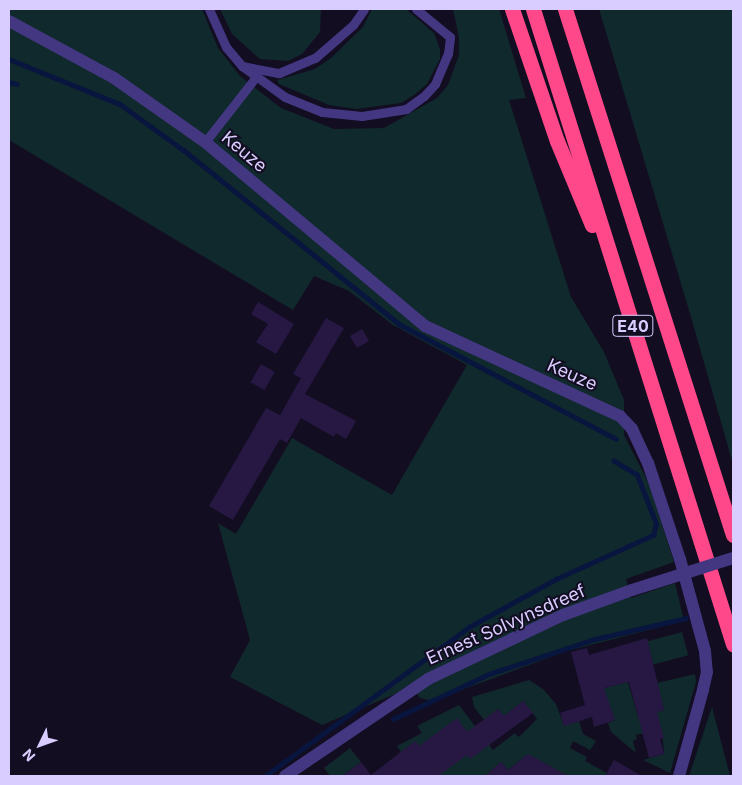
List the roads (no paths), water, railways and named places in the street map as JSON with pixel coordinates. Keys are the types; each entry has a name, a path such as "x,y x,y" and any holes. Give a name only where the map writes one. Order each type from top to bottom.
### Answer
{"highway":[{"path":"512,9 557,141 630,315"},
{"name":"E40","path":"533,9 733,644"},
{"name":"E40","path":"565,9 733,535"}],"street":[{"name":"Keuze","path":"9,21 114,78 205,142 425,326 620,416 632,429 645,455 680,559 705,651 707,672 679,776"},
{"name":"Ernest Solvynsdreef","path":"285,776 428,679 563,614 733,558"}],"lane":[{"path":"209,9 226,47 255,78 285,98 344,116 385,114 406,109 424,96 435,84 448,54 450,37 416,9"},
{"path":"242,66 278,74 294,69 334,44 353,25 364,9"},
{"name":"Keuze","path":"205,142 255,78"}],"waterway":[{"path":"9,59 120,104 185,151 401,325 616,439"},
{"path":"9,82 17,84"},
{"path":"265,776 469,627 556,579 653,535 656,524 637,475 614,461"},
{"path":"393,719 489,674 595,639 686,618"}]}
